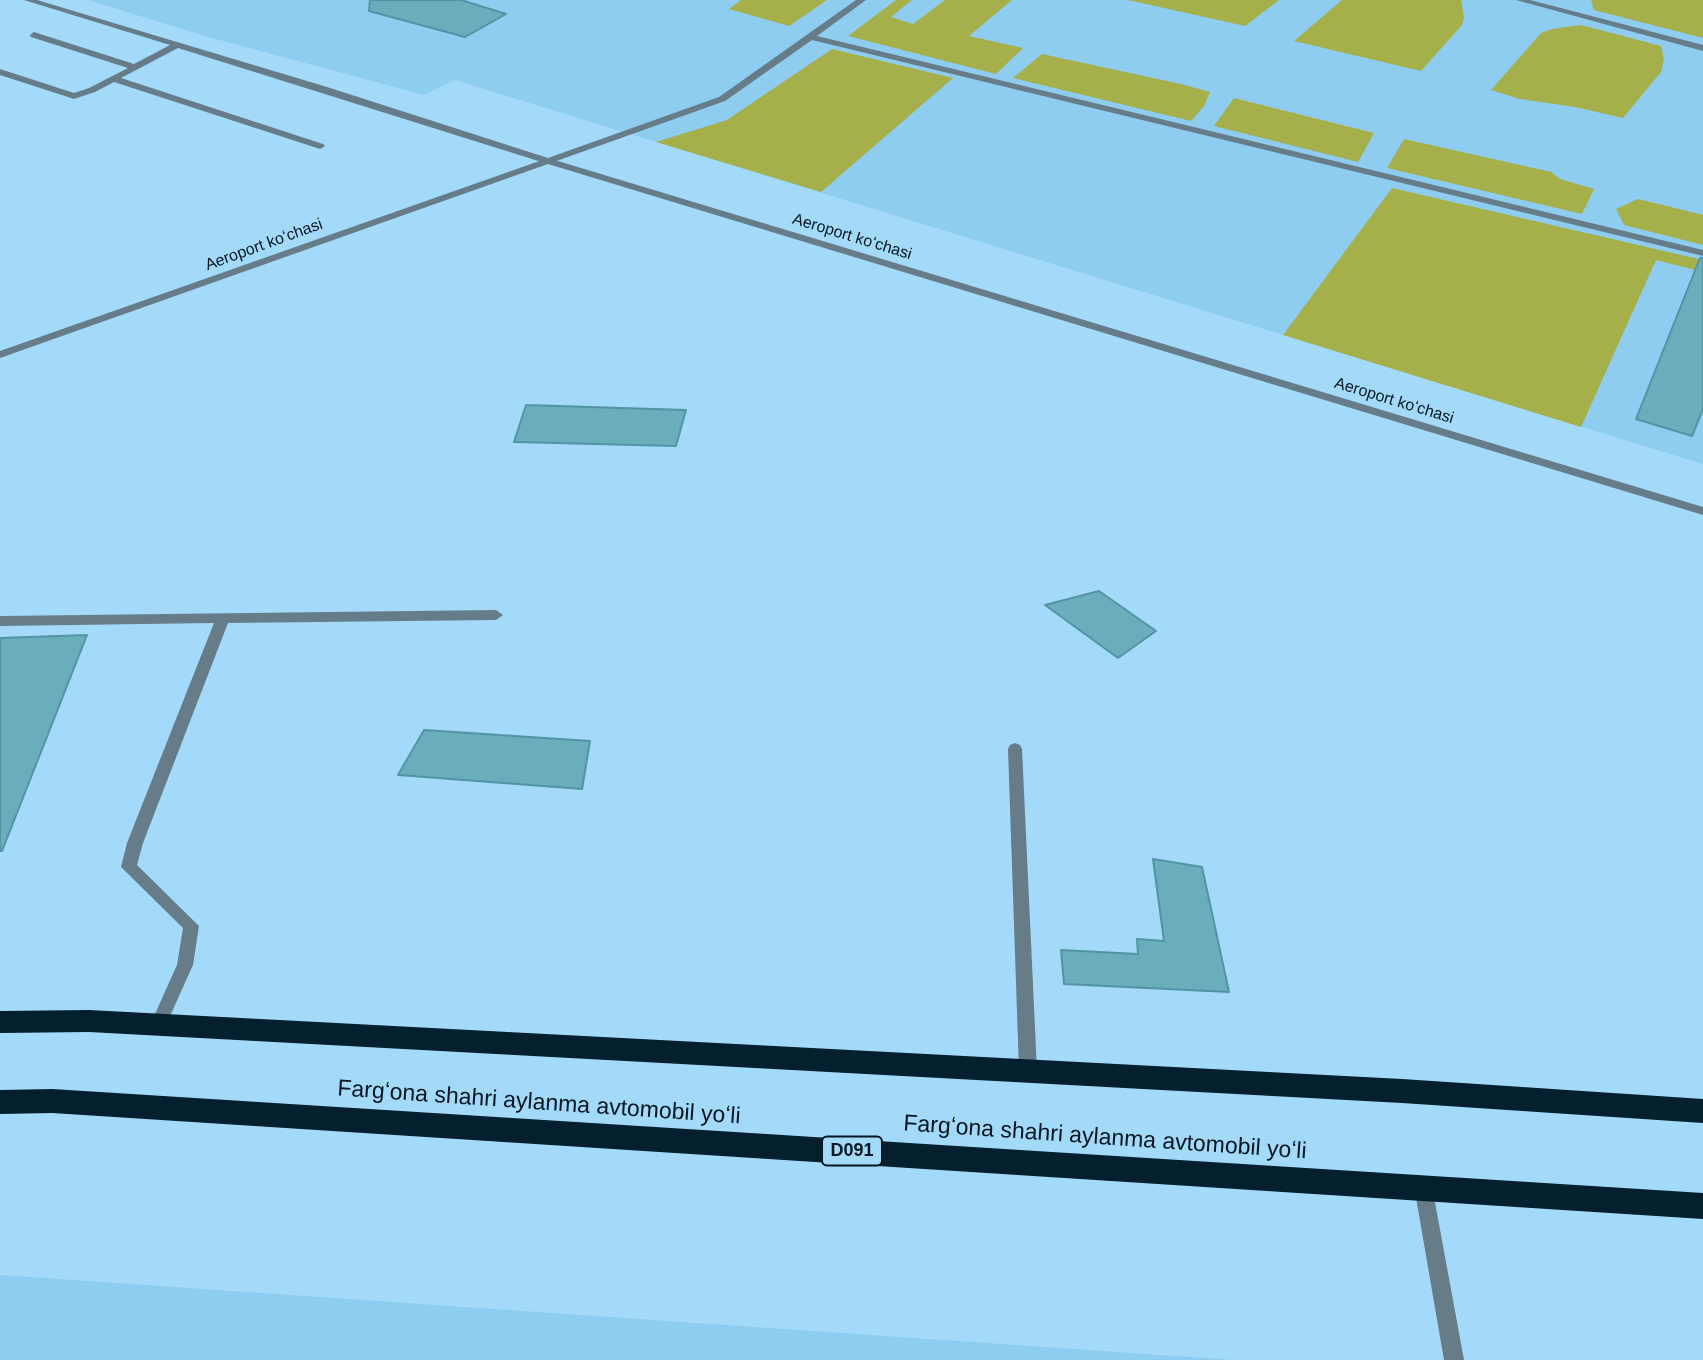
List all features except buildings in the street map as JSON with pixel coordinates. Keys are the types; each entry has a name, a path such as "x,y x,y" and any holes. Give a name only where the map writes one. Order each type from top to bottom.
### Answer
{"highway":[{"path":"0,1022 89,1021 1402,1091 1703,1111"},
{"name":"Fargʻona shahri aylanma avtomobil yoʻli","path":"0,1102 52,1101 1423,1186 1703,1206"}],"street":[{"path":"29,0 324,89 548,161 722,99 862,0"},
{"path":"1520,0 1703,48"},
{"path":"34,35 135,67"},
{"path":"811,37 1703,253"},
{"path":"0,72 74,96 177,45"},
{"path":"113,79 320,146"},
{"name":"Aeroport koʻchasi","path":"0,355 548,161 1703,511"},
{"path":"0,621 496,615"},
{"path":"158,1025 185,965 191,926 129,867 135,843 223,618"},
{"path":"1016,749 1028,1071"},
{"path":"1423,1186 1454,1360"}],"shaded area":[{"path":"88,0 1703,0 1703,464 455,80 424,95 205,36"},
{"path":"0,1275 1233,1360 0,1360"}],"green space":[{"path":"741,0 827,0 789,26 729,9"},
{"path":"896,0 912,0 891,17 913,24 945,0 1012,0 969,36 1023,48 996,74 848,36"},
{"path":"1128,0 1279,0 1245,26"},
{"path":"1342,0 1461,0 1464,17 1462,25 1421,71 1294,41"},
{"path":"1591,0 1703,0 1703,38 1594,10"},
{"path":"1581,25 1661,46 1664,59 1661,72 1623,118 1575,107 1520,99 1491,90 1541,33"},
{"path":"832,49 953,78 821,192 656,142 727,120"},
{"path":"1042,54 1210,92 1204,106 1191,121 1013,78"},
{"path":"1234,98 1374,133 1358,162 1214,126"},
{"path":"1404,139 1551,172 1560,179 1594,189 1582,214 1387,168"},
{"path":"1392,188 1703,260 1703,272 1656,260 1581,427 1283,335"},
{"path":"1638,199 1703,215 1703,245 1624,225 1616,209"}]}
